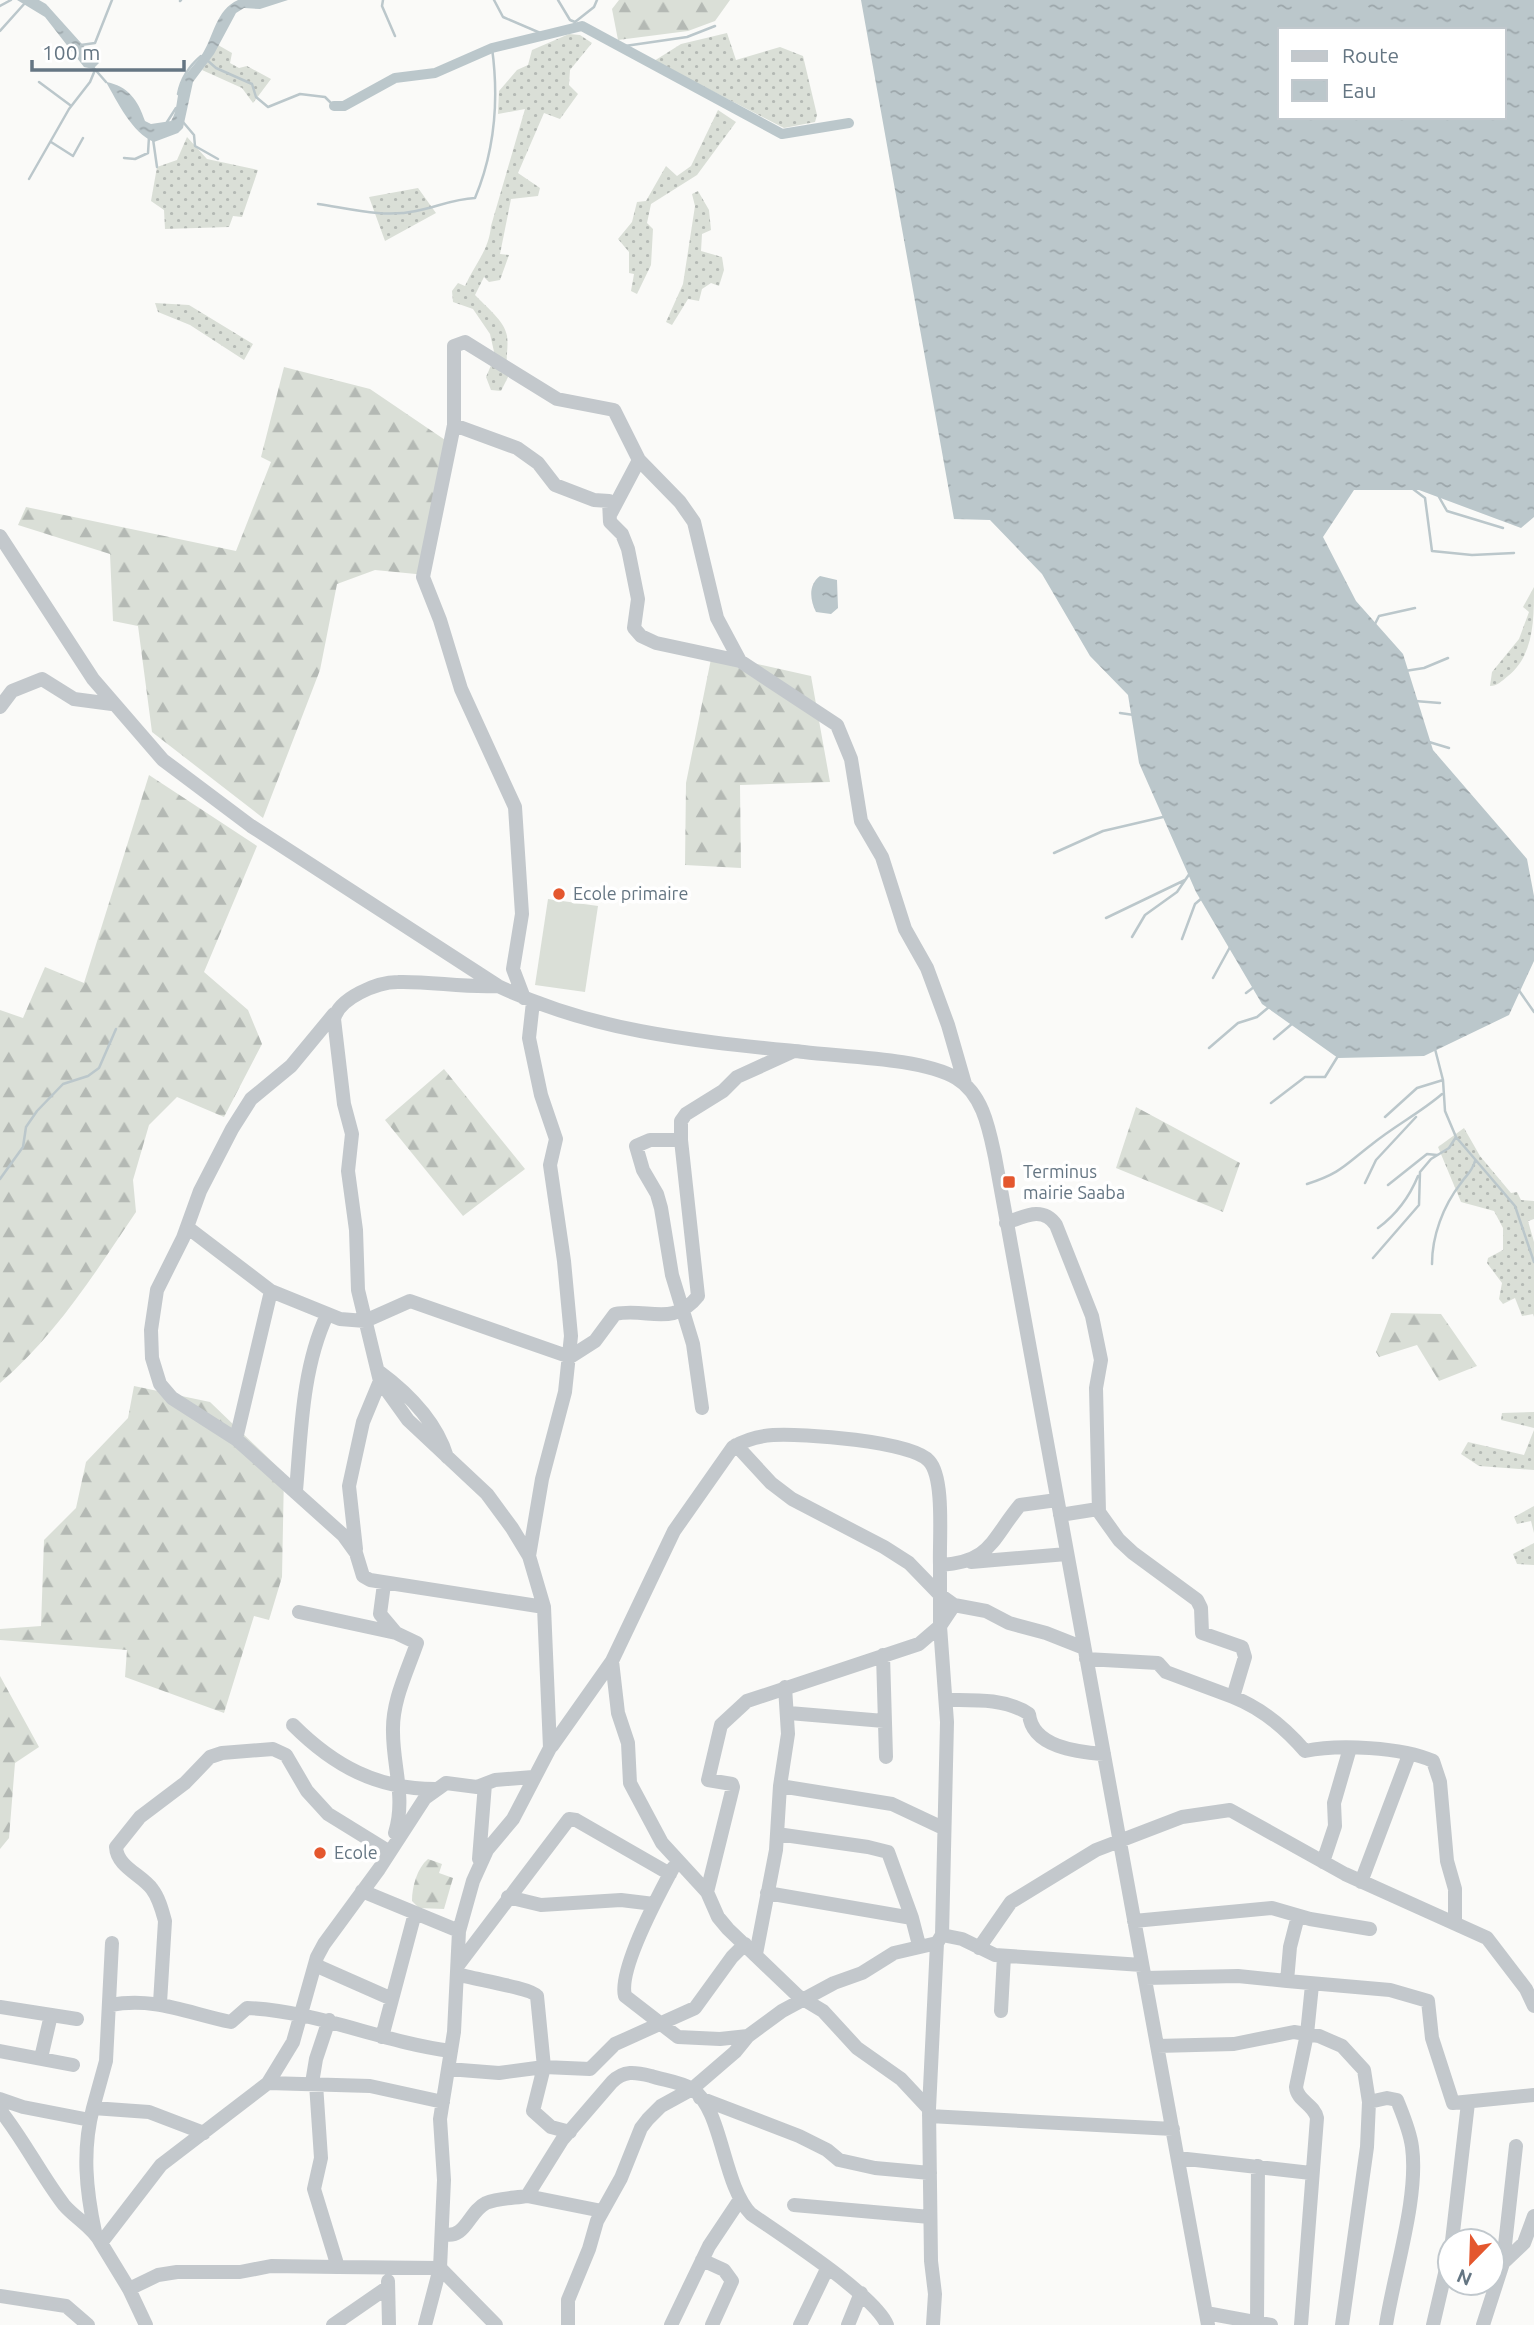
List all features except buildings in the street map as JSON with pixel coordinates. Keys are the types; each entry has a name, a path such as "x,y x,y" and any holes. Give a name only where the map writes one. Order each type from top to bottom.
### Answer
{"street":[{"path":"528,1556 570,1357 571,1336 564,1261 550,1165 556,1139 541,1095 528,1038 529,1000 513,969 522,914 515,807 461,689 440,620 422,577 454,425 454,346 465,342 557,400 614,410 649,474 680,502 694,522 717,618 740,661"},
{"path":"454,425 517,448 538,463 555,485 594,500 613,504"},
{"path":"639,460 632,477 613,504 610,522 622,534 628,549 638,599 634,622 637,632 656,643 740,661 831,720 842,733 851,759 861,821 882,857 902,922 930,976 965,1084"},
{"path":"632,477 649,474"},
{"path":"0,536 70,647 112,704 163,760 223,806 498,986 529,1000 623,1030 910,1065 946,1073 965,1084 979,1101 990,1135 1207,2319 1264,2324 1258,2166"},
{"path":"0,707 12,691 42,679 74,699 112,704"},
{"path":"356,1553 343,1535 236,1439 172,1398 160,1384 152,1358 151,1330 157,1290 187,1227 200,1191 243,1110 251,1099 290,1066 336,1012 359,995 397,982 466,988 498,986"},
{"path":"336,1012 338,1065 352,1134 348,1171 356,1230 358,1290 379,1376 408,1420 487,1494 528,1556 544,1607 550,1748"},
{"path":"570,1357 595,1341 615,1314 663,1315 685,1311 699,1292 681,1121 687,1114 723,1091 737,1077 793,1051"},
{"path":"681,1140 661,1138 640,1142 636,1151 657,1194 672,1275 685,1311 702,1408"},
{"path":"1006,1223 1041,1212 1049,1215 1056,1224 1092,1316 1101,1360 1096,1388 1098,1509 1119,1540 1197,1600 1201,1608 1202,1633 1242,1647 1245,1657 1233,1697"},
{"path":"187,1227 271,1291 327,1315 351,1322 366,1321 410,1301 570,1357"},
{"path":"236,1439 271,1291"},
{"path":"296,1491 310,1371 315,1343 327,1315"},
{"path":"379,1376 363,1422 349,1486 356,1553 363,1576 384,1584 544,1607"},
{"path":"425,2325 440,2268 443,2234 444,2180 440,2119 451,2051 459,1931 478,1867 487,1850 513,1819 550,1748 612,1661 674,1531 736,1445 745,1440 774,1435 878,1442 922,1455 934,1469 939,1490 940,1626 946,1700 939,1939 929,2113 933,2325"},
{"path":"736,1445 771,1483 792,1500 901,1558 954,1605 986,1611 1009,1623 1046,1633 1085,1654 1158,1662 1167,1672 1254,1707 1293,1737 1305,1751 1325,1747 1350,1748 1429,1759 1436,1766 1444,1843 1455,1889 1455,1923"},
{"path":"970,1562 985,1552 1020,1505 1098,1509"},
{"path":"940,1565 1067,1554"},
{"path":"384,1584 380,1614 396,1633"},
{"path":"707,1892 733,1787 731,1784 708,1780 718,1735 728,1717 747,1700 919,1644 940,1626 954,1605"},
{"path":"299,1612 396,1633 417,1643 394,1713 393,1732 401,1807 390,1848"},
{"path":"883,1655 886,1757"},
{"path":"612,1661 618,1713 628,1743 630,1783 662,1843 707,1892 721,1922 806,2000 823,2011 857,2048 901,2079 929,2113 1173,2129"},
{"path":"751,1949 773,1872 789,1713 785,1687"},
{"path":"946,1700 977,1699 1018,1709 1029,1714 1033,1731 1041,1737 1073,1750 1104,1754"},
{"path":"789,1713 884,1721"},
{"path":"293,1725 325,1756 355,1772 400,1788 435,1789"},
{"path":"1323,1862 1335,1825 1335,1803 1350,1748"},
{"path":"160,2003 165,1921 162,1909 154,1891 121,1860 116,1847 140,1817 185,1783 210,1757 240,1751 281,1751 290,1759 307,1791 328,1814 390,1848"},
{"path":"1362,1882 1409,1755"},
{"path":"98,2238 161,2165 268,2083 286,2057 324,1944 425,1798 446,1783 477,1787 495,1780 534,1777"},
{"path":"478,1867 485,1784"},
{"path":"780,1786 892,1804 943,1828"},
{"path":"979,1948 1011,1902 1096,1850 1182,1817 1230,1810 1362,1882 1487,1938 1526,1989 1534,2006"},
{"path":"458,1970 508,1897 572,1818 670,1874"},
{"path":"777,1834 868,1847 888,1853 919,1945"},
{"path":"677,1860 635,1948 624,1988 625,1996 672,2034 685,2039 748,2036"},
{"path":"362,1891 459,1931"},
{"path":"767,1893 912,1918"},
{"path":"508,1897 541,1905 621,1900 654,1904"},
{"path":"1134,1921 1263,1909 1370,1928"},
{"path":"382,2037 415,1913"},
{"path":"1287,1981 1290,1947 1298,1916"},
{"path":"571,2323 568,2300 602,2211 621,2178 640,2128 660,2106 696,2093 748,2036 782,2011 834,1983 862,1973 894,1953 939,1939 962,1939 990,1954 1004,1956 1144,1971 1238,1976 1312,1984 1338,1983 1390,1990 1428,2001 1432,2038 1451,2101 1457,2104 1534,2095"},
{"path":"98,2238 87,2190 85,2156 91,2114 106,2061 112,1943"},
{"path":"448,2069 499,2073 544,2067 590,2069 615,2044 662,2025 701,2003 732,1956 751,1949"},
{"path":"1001,2011 1004,1956"},
{"path":"315,1965 392,1998"},
{"path":"458,1970 498,1986 533,1991 537,1996 544,2067 533,2113 551,2127 570,2132"},
{"path":"1301,2325 1316,2114 1296,2092 1307,2034 1312,1984"},
{"path":"110,2005 139,2001 160,2003 231,2022 247,2008 303,2013 414,2046 451,2051"},
{"path":"0,2007 77,2019"},
{"path":"41,2059 51,2015"},
{"path":"329,2020 316,2059 314,2083 321,2158 314,2189 338,2267"},
{"path":"1157,2046 1234,2044 1294,2032 1331,2040 1350,2053 1364,2070 1369,2102 1367,2147 1342,2325"},
{"path":"0,2051 73,2065"},
{"path":"527,2196 545,2164 619,2075 639,2073 696,2093 799,2136 827,2150 839,2160 875,2168 930,2173"},
{"path":"268,2083 370,2087 443,2102"},
{"path":"696,2093 717,2133 739,2201 751,2214 861,2292 880,2312 887,2325"},
{"path":"1369,2102 1387,2098 1397,2100 1409,2132 1413,2156 1410,2199 1385,2325"},
{"path":"1454,2227 1468,2103"},
{"path":"0,2108 91,2114 149,2112 204,2133"},
{"path":"0,2108 21,2136 64,2205 98,2238 129,2288 146,2325"},
{"path":"1506,2236 1516,2146"},
{"path":"1178,2158 1311,2174"},
{"path":"443,2234 450,2236 462,2232 471,2215 488,2202 527,2196 602,2211"},
{"path":"671,2325 702,2260 724,2220 739,2201"},
{"path":"794,2205 930,2217"},
{"path":"1506,2260 1524,2243 1534,2216"},
{"path":"702,2260 724,2270 732,2281 712,2325"},
{"path":"129,2288 158,2275 177,2272 240,2272 271,2266 440,2268 496,2325"},
{"path":"389,2269 389,2325"},
{"path":"800,2325 827,2269"},
{"path":"333,2325 388,2287"},
{"path":"848,2325 861,2292"},
{"path":"0,2296 66,2306 88,2325"},
{"path":"1433,2325 1440,2297"},
{"path":"1483,2325 1492,2297"}],"green space":[{"path":"619,0 730,0 715,21 688,31 618,40 612,9"},
{"path":"727,33 736,60 780,47 803,56 817,115 815,122 784,128 654,61 681,44"},
{"path":"569,34 580,35 592,43 570,70 569,85 578,94 560,119 544,113 518,173 540,188 538,196 511,199 500,254 509,255 500,280 489,282 484,277 475,295 499,319 507,336 509,375 501,391 491,390 486,377 495,356 490,334 473,309 453,302 452,291 458,283 465,286 488,242 525,109 498,114 499,91 517,70 528,65 532,50"},
{"path":"218,45 232,53 230,63 239,68 247,66 271,79 253,103 242,88 202,70"},
{"path":"718,110 736,122 697,175 651,204 647,223 653,229 651,265 637,294 631,291 634,274 629,273 629,252 618,239 632,222 637,202 646,201 666,166 677,176 691,166"},
{"path":"187,137 207,159 258,170 242,217 233,216 229,227 165,229 164,210 151,201 157,167 177,160"},
{"path":"418,188 436,213 385,241 369,197"},
{"path":"698,191 709,210 711,230 702,234 701,251 722,257 724,270 719,286 711,283 702,289 699,301 688,299 672,325 666,322 683,284 695,206 692,194"},
{"path":"155,303 189,305 253,344 244,360 190,325 158,312"},
{"path":"284,367 370,389 451,444 426,575 375,570 337,584 320,670 263,818 152,732 138,626 113,621 110,554 18,525 26,507 236,551 271,462 261,457"},
{"path":"1534,587 1533,624 1528,647 1517,668 1497,684 1490,686 1492,672 1519,639 1529,612 1523,607"},
{"path":"712,654 811,676 830,782 740,785 741,868 685,865 686,783"},
{"path":"149,775 257,846 204,972 248,1010 262,1044 224,1117 177,1097 149,1125 133,1180 136,1212 57,1324 0,1383 0,1010 23,1018 45,967 84,983"},
{"path":"548,899 598,906 585,992 535,985"},
{"path":"444,1069 525,1169 463,1216 385,1120"},
{"path":"1136,1107 1240,1163 1223,1212 1116,1168"},
{"path":"1464,1128 1480,1156 1511,1193 1517,1192 1521,1200 1534,1201 1534,1219 1528,1221 1534,1242 1534,1317 1533,1314 1522,1316 1515,1298 1503,1304 1499,1299 1502,1283 1487,1263 1488,1258 1503,1250 1503,1228 1494,1211 1461,1202 1438,1147"},
{"path":"1391,1313 1441,1314 1477,1366 1439,1381 1417,1345 1379,1357 1376,1352"},
{"path":"134,1386 210,1402 284,1473 282,1577 269,1620 254,1616 224,1713 125,1677 127,1650 0,1640 0,1629 41,1626 44,1540 76,1508 86,1462 128,1418"},
{"path":"1534,1412 1534,1428 1501,1420 1502,1413"},
{"path":"1534,1430 1534,1470 1479,1466 1461,1454 1468,1442 1524,1455"},
{"path":"1534,1506 1534,1533 1531,1521 1517,1524 1514,1517"},
{"path":"1534,1543 1534,1565 1517,1564 1513,1554"},
{"path":"0,1676 39,1747 15,1763 9,1838 0,1849"},
{"path":"428,1859 442,1864 439,1873 453,1878 444,1909 419,1908 412,1901 416,1878"}],"water":[{"path":"17,0 39,0 46,4 99,63 93,69 84,67 45,17"},
{"path":"238,0 288,0 260,9 244,8 236,13 214,54 193,82 183,128 178,133 154,142 146,138 126,116 106,82 131,95 145,121 151,124 171,121 183,80 203,53 220,16"},
{"path":"861,0 1534,0 1534,517 1521,528 1419,490 1354,490 1323,537 1356,601 1403,654 1433,750 1527,859 1534,896 1534,961 1509,1015 1424,1056 1338,1058 1262,1004 1196,892 1139,763 1128,695 1090,656 1042,574 990,520 954,519"},
{"path":"820,576 837,580 838,608 831,614 816,612 812,603 813,584"}],"waterway":[{"path":"0,6 11,0"},
{"path":"0,31 25,3 23,0"},
{"path":"81,45 95,43 112,0"},
{"path":"383,0 382,6 395,36"},
{"path":"494,0 503,17 545,35"},
{"path":"558,0 570,20 575,22"},
{"path":"574,28 575,22 594,7 597,0"},
{"path":"334,106 344,106 395,78 435,73 492,48 582,26 782,134 849,123"},
{"path":"618,47 687,37 715,26"},
{"path":"318,204 392,214 475,198 487,161 494,124 492,48"},
{"path":"178,94 186,73 201,56"},
{"path":"207,60 216,68 252,84 256,97 268,107 300,94 325,97 334,106"},
{"path":"92,66 106,82"},
{"path":"29,179 95,70"},
{"path":"39,82 70,105"},
{"path":"167,122 176,108"},
{"path":"183,122 194,135 195,146 218,159"},
{"path":"124,158 135,159 148,153 149,137"},
{"path":"51,142 73,156 83,138"},
{"path":"153,139 157,167"},
{"path":"1413,489 1425,498 1432,551 1472,555 1514,553"},
{"path":"1439,497 1447,511 1503,528"},
{"path":"1375,624 1379,616 1415,608"},
{"path":"1405,671 1424,668 1448,658"},
{"path":"1415,701 1440,703"},
{"path":"1120,713 1134,715"},
{"path":"1429,742 1449,748"},
{"path":"1054,853 1103,831 1163,817"},
{"path":"1132,937 1145,915 1177,892 1190,873"},
{"path":"1106,918 1185,880"},
{"path":"1182,939 1195,904 1202,898"},
{"path":"1213,978 1230,947"},
{"path":"1246,993 1254,987"},
{"path":"1518,989 1534,1012"},
{"path":"1209,1048 1238,1023 1257,1017 1269,1007"},
{"path":"1274,1039 1293,1023"},
{"path":"0,1179 23,1147 26,1127 37,1111 63,1084 88,1076 99,1068 116,1029"},
{"path":"1435,1049 1443,1080 1445,1111 1456,1137 1515,1206 1534,1262"},
{"path":"1271,1103 1305,1077 1325,1077 1338,1056"},
{"path":"1385,1117 1417,1088 1443,1080"},
{"path":"1307,1184 1342,1168 1442,1094"},
{"path":"1365,1183 1376,1160 1416,1117"},
{"path":"1373,1258 1419,1205 1420,1172 1431,1159 1449,1148 1456,1137"},
{"path":"1388,1185 1427,1154 1437,1155"},
{"path":"1432,1264 1436,1232 1444,1211 1475,1161"},
{"path":"1378,1228 1402,1205 1418,1176"}],"place":[{"name":"Ecole primaire","path":"559,894"},
{"name":"Terminus mairie Saaba","path":"1009,1182"},
{"name":"Ecole","path":"320,1853"}]}
